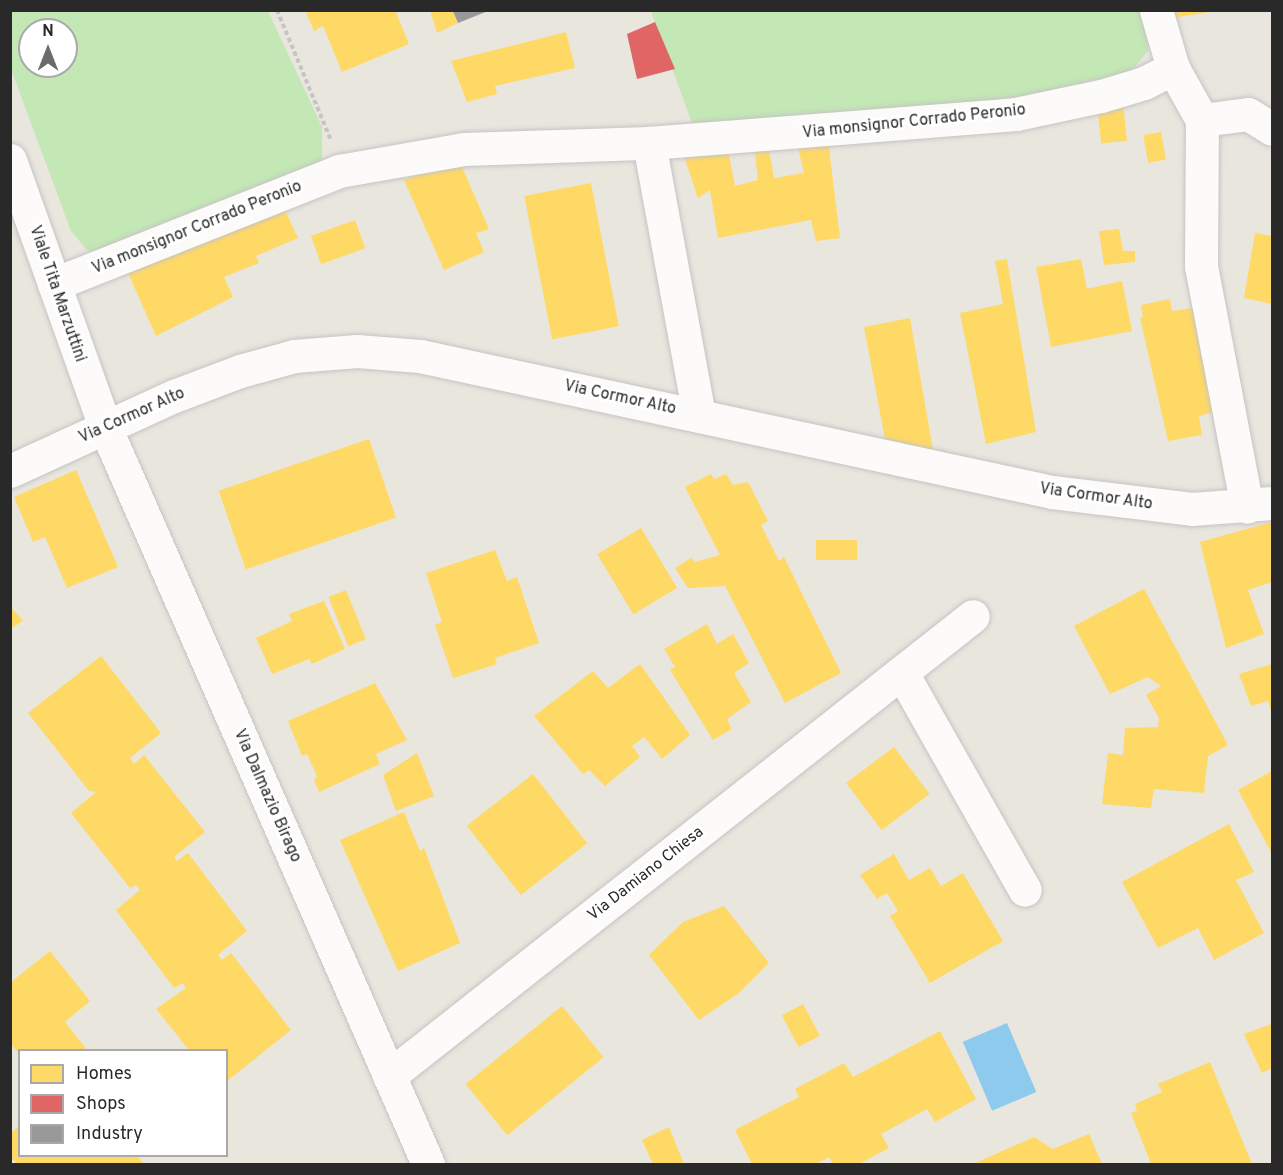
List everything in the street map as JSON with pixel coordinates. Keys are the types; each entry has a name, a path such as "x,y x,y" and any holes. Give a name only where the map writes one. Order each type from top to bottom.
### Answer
{"street":[{"name":"Via Cormor Alto","path":"10,471 105,427 240,371 294,356 357,351 420,356 1052,492 1192,509 1260,505 1202,266 1202,120 1173,68 1156,10"},
{"name":"Via monsignor Corrado Peronio","path":"54,285 339,171 464,149 649,144 1016,114 1101,96 1144,83 1173,68"},
{"path":"1202,120 1248,114 1272,129"},
{"path":"649,144 699,415"},
{"name":"Viale Tita Marzuttini","path":"10,160 105,427"},
{"name":"Via Dalmazio Birago","path":"105,427 429,1164"},
{"name":"Via Damiano Chiesa","path":"389,1076 974,616"},
{"path":"902,673 1025,890"}],"path":[{"path":"277,10 327,126 339,171"}],"green space":[{"path":"11,11 268,11 322,127 322,158 317,167 100,251 88,251 71,231 11,69"},
{"path":"651,11 1142,11 1148,51 1133,69 1119,75 1022,96 930,109 692,123"}],"water":[{"path":"1007,1023 1036,1092 992,1111 963,1042"}],"building: Homes":[{"path":"305,10 395,10 409,44 342,72 323,26 314,31"},
{"path":"430,10 453,10 458,23 437,33"},
{"path":"1171,10 1210,10 1210,12 1172,18"},
{"path":"566,32 575,68 495,86 497,94 467,102 451,61"},
{"path":"1123,103 1127,141 1101,144 1097,106"},
{"path":"1161,132 1166,160 1148,163 1143,135"},
{"path":"828,140 840,238 816,241 811,220 718,238 710,190 698,198 682,150 727,145 735,186 758,180 754,145 768,144 774,178 804,173 797,143"},
{"path":"459,160 489,229 476,233 484,252 444,270 404,180"},
{"path":"591,183 619,326 552,339 524,196"},
{"path":"284,208 298,238 256,256 259,263 224,277 233,297 156,336 128,273"},
{"path":"355,220 365,248 321,264 311,236"},
{"path":"1119,229 1123,251 1135,251 1135,262 1104,265 1099,231"},
{"path":"1255,233 1272,236 1272,304 1244,298"},
{"path":"1007,259 1036,432 986,444 960,313 1003,304 995,261"},
{"path":"1081,259 1087,289 1122,281 1132,331 1051,347 1036,267"},
{"path":"1170,299 1172,311 1194,308 1213,412 1199,416 1202,435 1168,441 1140,318 1143,317 1141,305"},
{"path":"910,318 933,450 885,439 864,327"},
{"path":"369,439 396,517 246,569 219,491"},
{"path":"76,470 118,567 67,588 45,537 33,542 14,497"},
{"path":"711,474 714,479 726,474 733,485 748,482 768,521 761,525 779,561 784,557 841,673 785,703 725,586 688,588 675,568 691,558 695,562 720,555 685,487"},
{"path":"1272,522 1272,582 1248,590 1264,634 1226,648 1200,542"},
{"path":"641,528 677,588 633,614 597,554"},
{"path":"816,540 857,540 857,560 816,560"},
{"path":"495,550 507,581 517,577 539,643 495,658 497,664 453,678 435,625 442,622 426,573"},
{"path":"1144,589 1228,745 1208,756 1204,793 1154,789 1151,808 1102,804 1108,753 1123,755 1125,728 1158,727 1159,718 1146,695 1161,686 1148,677 1110,694 1074,626"},
{"path":"346,590 366,639 348,646 328,597"},
{"path":"324,601 345,649 312,664 309,659 272,674 256,638 292,621 289,614"},
{"path":"10,606 23,621 10,629"},
{"path":"707,624 717,644 733,634 749,663 734,673 751,702 727,719 732,729 713,740 670,670 675,667 664,649"},
{"path":"101,656 161,733 130,758 134,764 144,755 205,832 174,857 177,861 188,853 247,931 218,955 222,960 231,953 291,1030 228,1080 228,1049 188,1049 156,1009 186,988 183,983 174,988 116,910 140,890 136,885 130,888 71,813 96,792 89,791 28,713"},
{"path":"640,664 690,735 662,759 644,737 632,746 640,757 605,786 589,770 583,774 534,716 593,671 608,688"},
{"path":"1272,664 1272,714 1268,701 1251,706 1239,674"},
{"path":"375,683 407,740 376,754 380,764 319,792 314,780 317,776 307,754 302,756 288,721"},
{"path":"894,747 930,794 882,830 846,783"},
{"path":"417,753 434,796 396,811 383,775"},
{"path":"1272,771 1272,854 1238,790"},
{"path":"533,774 587,843 521,895 467,826"},
{"path":"404,812 420,851 424,848 460,943 398,971 340,840"},
{"path":"1229,824 1254,872 1236,880 1264,933 1214,960 1198,928 1158,948 1122,882"},
{"path":"894,854 909,880 930,868 941,886 963,873 1003,941 930,983 890,916 898,911 887,893 877,899 860,875"},
{"path":"724,906 769,963 739,993 699,1020 649,955 683,922"},
{"path":"50,951 90,1001 65,1022 86,1049 18,1049 18,1053 10,1043 10,983"},
{"path":"803,1004 820,1036 799,1047 782,1015"},
{"path":"562,1006 604,1057 507,1135 466,1084"},
{"path":"1272,1024 1272,1068 1262,1073 1244,1034"},
{"path":"940,1031 976,1099 935,1122 927,1109 881,1134 889,1148 859,1164 833,1164 829,1157 816,1164 752,1164 735,1130 799,1097 795,1089 844,1063 853,1077"},
{"path":"1210,1062 1252,1164 1151,1164 1131,1113 1137,1111 1135,1104 1162,1092 1158,1084"},
{"path":"18,1127 18,1157 138,1157 144,1164 17,1164 10,1156 10,1133"},
{"path":"669,1127 684,1164 653,1164 642,1140"},
{"path":"1089,1134 1102,1164 973,1164 1034,1137 1053,1149"}],"building: Shops":[{"path":"655,22 675,69 637,79 627,34"}],"building: Industry":[{"path":"453,11 488,11 458,23"}]}
